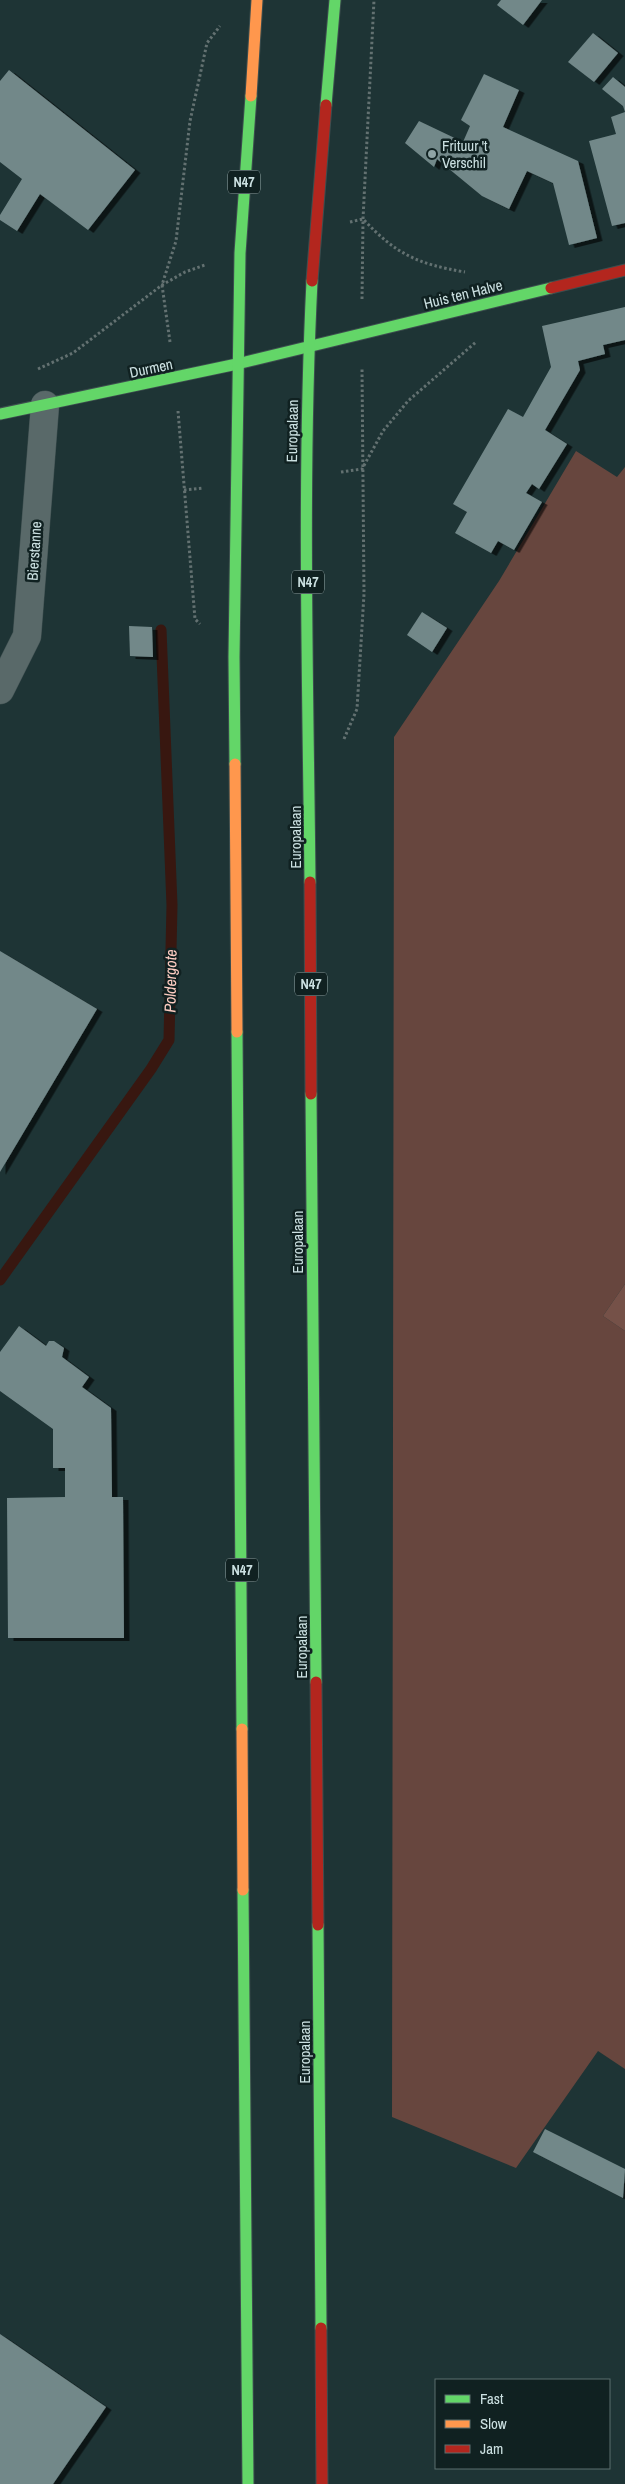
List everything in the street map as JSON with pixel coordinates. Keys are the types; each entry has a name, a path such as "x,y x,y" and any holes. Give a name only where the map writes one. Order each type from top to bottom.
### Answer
{"main road":[{"name":"N47","path":"248,2484 234,657 238,484 237,364 242,208 257,0"},
{"name":"Europalaan","path":"322,2484 307,476 309,347 317,190 335,0"},
{"name":"Huis ten Halve","path":"309,347 625,270"},
{"name":"Durmen","path":"0,414 176,378 309,347"}],"street":[{"name":"Bierstanne","path":"0,690 28,636 45,405"}],"path":[{"path":"341,745 357,709 364,594 362,469 363,219 374,0"},
{"path":"224,21 207,43 190,121 176,241 162,285 176,378 194,619 234,657"},
{"path":"363,219 384,242 408,257 468,273"},
{"path":"33,371 73,353 162,285"},
{"path":"362,469 383,431 408,401 477,341"},
{"path":"307,476 362,469"},
{"path":"184,490 238,484"}],"shaded area":[{"path":"576,451 617,477 625,467 625,1284 603,1316 625,1331 625,2069 598,2051 516,2168 392,2117 394,737 499,581"},
{"path":"625,1284 625,1331 603,1316"}],"building":[{"path":"501,0 542,0 523,25 497,5"},
{"path":"593,33 618,53 594,82 568,62"},
{"path":"9,70 135,170 88,230 40,194 17,231 0,220 0,215 22,179 0,162 0,81"},
{"path":"484,74 519,90 503,127 578,161 597,238 569,245 553,183 527,171 509,209 482,196 437,159 434,167 405,143 419,121 463,142 470,126 461,120"},
{"path":"613,77 625,87 625,112 623,106 602,89"},
{"path":"625,112 625,223 612,226 589,141 616,134 611,117"},
{"path":"625,307 625,340 603,345 605,354 578,361 580,370 545,430 567,444 539,489 532,484 526,493 542,502 514,550 498,541 491,553 455,533 467,512 453,504 508,409 523,417 551,367 542,326"},
{"path":"422,612 447,628 432,652 407,635"},
{"path":"129,626 152,627 153,657 130,656"},
{"path":"0,951 97,1009 0,1172"},
{"path":"19,1326 46,1346 49,1341 54,1341 64,1348 62,1357 89,1377 82,1387 111,1408 112,1497 123,1497 124,1638 8,1638 7,1498 65,1497 65,1468 53,1468 53,1429 0,1391 0,1352"},
{"path":"545,2129 625,2169 623,2198 533,2152"},
{"path":"0,2334 106,2407 53,2484 0,2484"}],"waterway":[{"name":"Poldergote","path":"0,1280 151,1069 169,1040 172,905 161,630"}],"traffic: fast":[{"path":"326,105 335,0"},
{"path":"235,764 234,657 240,253 251,96"},
{"path":"310,882 306,506 312,281"},
{"path":"0,414 237,364 551,288"},
{"path":"237,1032 242,1729"},
{"path":"311,1094 316,1682"},
{"path":"243,1890 248,2484"},
{"path":"318,1925 321,2328"}],"traffic: slow":[{"path":"251,96 257,0"},
{"path":"235,764 237,1032"},
{"path":"242,1729 243,1890"}],"traffic: jam":[{"path":"312,281 326,105"},
{"path":"551,288 625,270"},
{"path":"310,882 311,1094"},
{"path":"316,1682 318,1925"},
{"path":"321,2328 322,2484"}],"place":[{"name":"Frituur 't Verschil","path":"432,154"}]}
